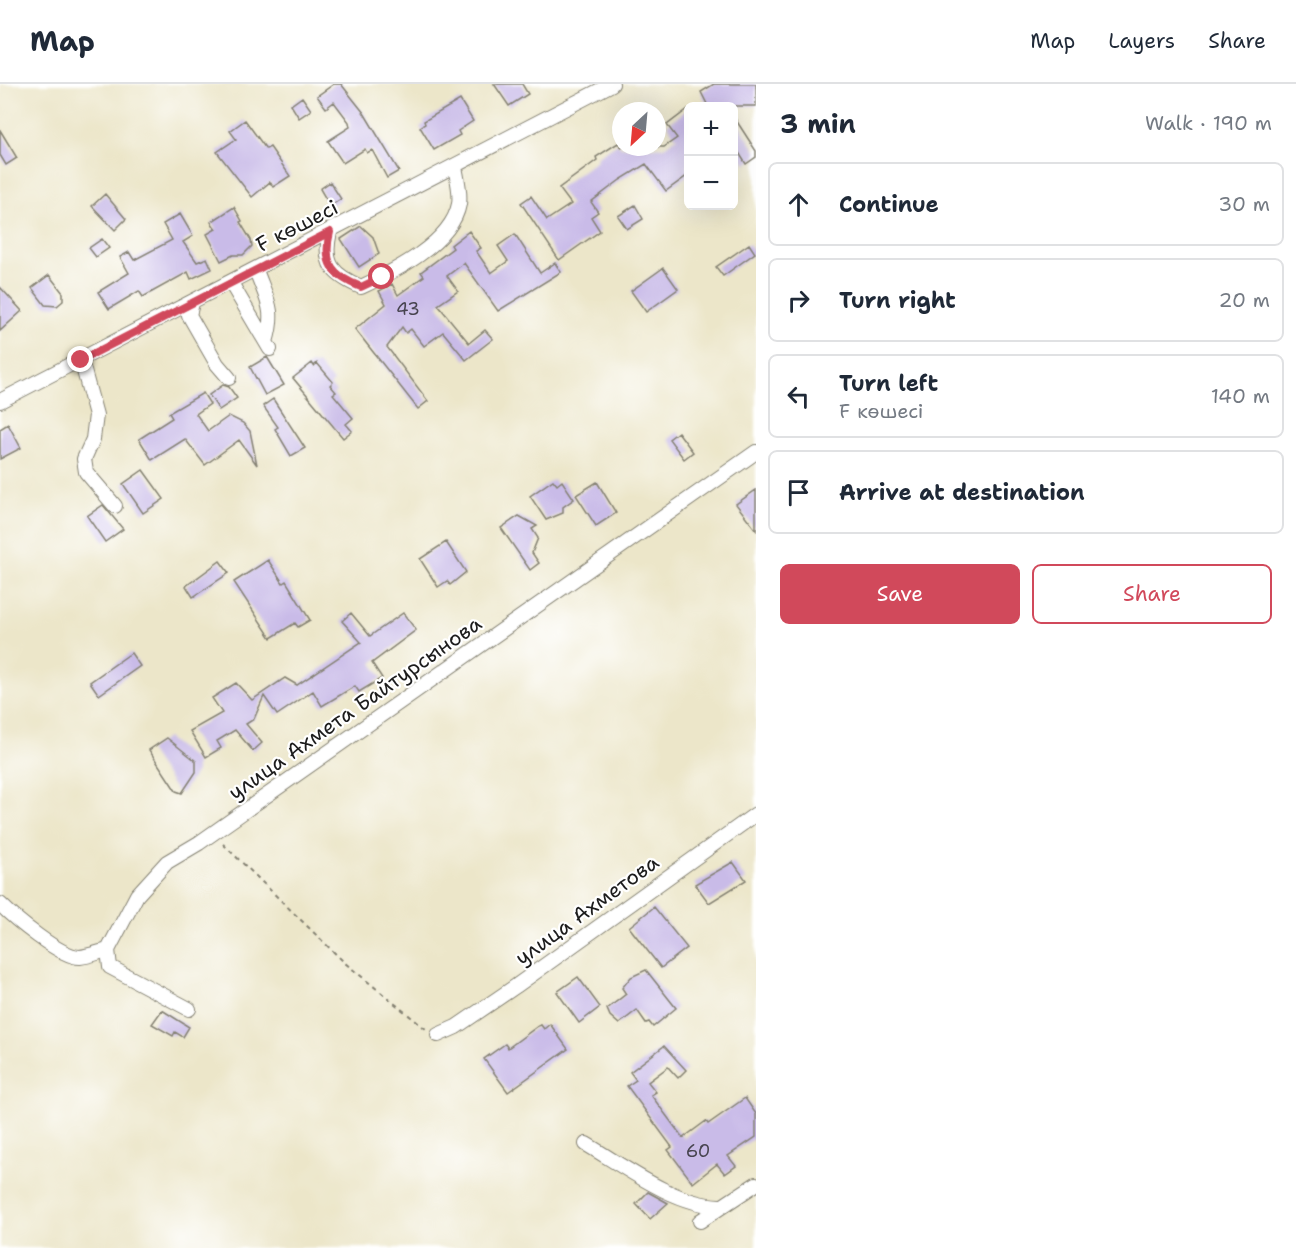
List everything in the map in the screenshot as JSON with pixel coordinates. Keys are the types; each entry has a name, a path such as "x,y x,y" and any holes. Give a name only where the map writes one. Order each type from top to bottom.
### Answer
{"street":[{"name":"F көшесі","path":"0,401 612,84"},
{"path":"330,232 326,246 328,262 335,273 361,287 382,277 437,242 451,222 459,204 455,167"},
{"path":"231,283 268,346 272,320 271,308 256,270"},
{"path":"192,303 189,315 217,364 229,378"},
{"path":"81,360 96,415 93,439 84,459 86,472 115,506"},
{"name":"улица Ахмета Байтурсынова","path":"108,950 137,895 166,862 213,833 756,452"},
{"name":"улица Ахметова","path":"438,1035 456,1027 516,987 756,814"},
{"path":"0,904 20,924 56,947 110,967 189,1009"},
{"path":"78,957 108,950 110,967"},
{"path":"586,1144 675,1195 699,1206 720,1206"},
{"path":"700,1221 756,1184"}],"path":[{"path":"213,833 345,963 429,1031 438,1035"}],"building":[{"path":"334,84 341,84 364,113 399,171 387,178 372,150 367,153 365,149 343,163 328,141 350,127 349,122 334,102 326,108 317,96"},
{"path":"494,84 522,84 528,94 509,106"},
{"path":"714,84 756,84 756,106 738,106 738,102 706,102 701,92"},
{"path":"302,97 311,110 299,118 291,105"},
{"path":"460,100 473,121 458,131 460,135 434,150 420,127 425,124 424,121"},
{"path":"684,112 684,178 666,191 646,164 620,180 591,202 598,212 591,217 600,231 559,260 521,203 531,196 547,220 571,204 559,188 612,147 612,156 666,156 666,146 677,138 667,125"},
{"path":"245,120 266,149 270,147 290,176 273,187 270,182 252,197 217,152 236,139 230,131"},
{"path":"738,123 756,151 756,157 746,164 738,151"},
{"path":"0,130 17,158 6,165 0,155"},
{"path":"330,182 341,199 330,206 320,189"},
{"path":"105,194 126,219 115,230 92,206"},
{"path":"635,205 643,219 627,229 618,216"},
{"path":"234,207 252,246 243,255 233,255 221,261 207,234 216,229 211,222"},
{"path":"180,214 193,236 183,242 197,262 207,258 212,269 191,279 188,272 143,297 139,291 109,309 98,292 129,273 120,257 129,252 134,260 172,240 163,224"},
{"path":"361,226 373,237 379,254 359,267 341,239"},
{"path":"469,231 481,248 476,251 491,273 508,261 498,246 515,234 540,273 555,263 561,272 498,311 464,263 447,276 458,291 438,305 469,343 485,330 493,339 466,360 443,332 424,346 411,329 406,333 402,327 387,347 428,401 418,409 355,329 386,304 379,291 392,284 398,295 424,276 421,272 453,248 451,245"},
{"path":"102,239 109,248 96,257 89,248"},
{"path":"749,244 755,253 723,276 716,267"},
{"path":"663,268 678,289 646,312 631,291"},
{"path":"49,275 63,293 63,301 57,306 45,305 32,288"},
{"path":"0,287 22,311 0,331"},
{"path":"267,357 284,385 265,395 250,367"},
{"path":"312,363 314,366 317,363 333,382 330,385 336,392 333,394 353,418 346,424 352,431 343,438 293,378"},
{"path":"223,385 229,387 237,398 219,410 209,395"},
{"path":"203,393 210,404 196,414 208,431 229,416 243,423 250,431 257,465 239,440 205,465 185,439 152,460 139,439 172,418 169,413"},
{"path":"273,399 305,448 291,456 275,429 278,427 263,406"},
{"path":"8,424 21,448 0,459 0,429"},
{"path":"678,432 693,452 684,459 669,439"},
{"path":"143,470 164,499 143,513 123,484"},
{"path":"553,480 557,485 562,481 574,499 563,507 563,513 546,520 530,496"},
{"path":"597,482 616,513 596,526 576,495"},
{"path":"756,490 756,530 736,504"},
{"path":"103,505 123,529 105,542 87,516"},
{"path":"519,516 537,526 532,529 538,538 532,553 539,563 530,570 501,528"},
{"path":"446,542 466,572 450,585 447,581 438,587 420,559"},
{"path":"268,560 283,583 286,581 310,620 298,627 295,623 271,638 234,582"},
{"path":"220,561 229,573 193,597 186,586"},
{"path":"351,613 370,636 403,613 416,630 372,663 382,678 359,692 355,686 322,706 313,691 277,715 264,696 254,719 246,724 262,743 253,751 235,730 217,741 221,748 206,757 190,731 222,713 212,698 236,683 252,700 285,678 297,685 361,642 342,621"},
{"path":"131,653 140,666 99,695 90,682"},
{"path":"167,738 196,761 196,772 182,793 176,791 149,750"},
{"path":"733,862 746,880 709,903 695,884"},
{"path":"654,907 687,948 661,968 629,927"},
{"path":"646,970 676,1008 653,1027 649,1022 646,1023 637,1010 619,1024 610,1016 607,1009 626,994 622,988 631,977"},
{"path":"578,977 600,1007 579,1023 557,992"},
{"path":"162,1010 189,1027 183,1037 175,1032 173,1036 152,1024"},
{"path":"550,1024 568,1049 508,1092 484,1059 505,1044 508,1048 538,1026 541,1025 544,1029"},
{"path":"664,1046 686,1070 678,1078 668,1067 648,1082 656,1092 651,1095 683,1138 706,1121 708,1124 745,1098 756,1114 756,1137 728,1156 736,1166 725,1174 717,1164 693,1183 668,1150 672,1147 627,1086 636,1080 630,1072"},
{"path":"648,1192 668,1203 650,1219 636,1204"}],"route":[{"path":"81,360 330,232 326,246 328,262 343,280 361,287 382,277"}]}
